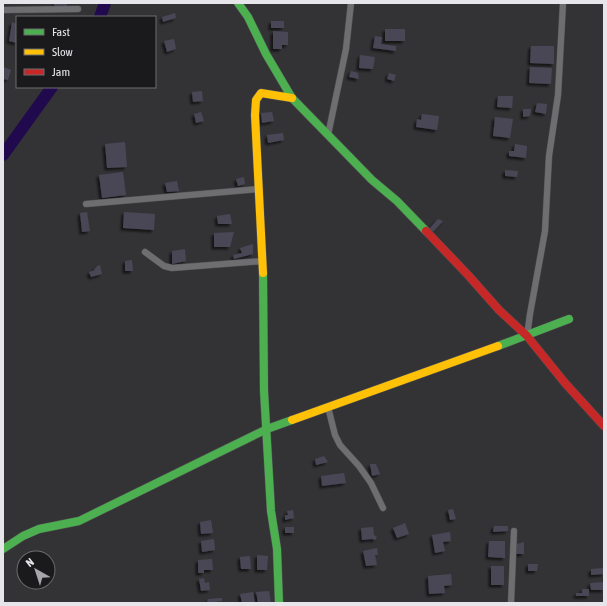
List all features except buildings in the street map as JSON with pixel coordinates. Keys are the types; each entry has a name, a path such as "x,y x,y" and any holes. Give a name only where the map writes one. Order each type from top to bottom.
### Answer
{"street":[{"path":"238,3 248,17 266,54 292,98 372,180 397,201 468,275 499,310 527,336 565,383 604,426"},
{"path":"328,135 346,50 351,3"},
{"path":"527,336 545,230 549,156 558,95 563,3"},
{"path":"3,10 78,9"},
{"path":"279,603 277,549 271,511 264,391 263,260 255,129 257,97 264,92 292,98"},
{"path":"86,204 258,189"},
{"path":"146,252 164,266 172,268 263,260"},
{"path":"3,549 31,533 46,527 70,524 79,521 267,430 527,336 569,319"},
{"path":"328,407 340,445 359,466 371,483 383,508"},
{"path":"511,603 514,531"}],"waterway":[{"path":"100,16 105,3"},
{"path":"3,155 51,88"}],"traffic: fast":[{"path":"238,3 248,17 266,54 292,98 372,180 397,201 426,231"},
{"path":"263,273 264,391 271,511 277,549 279,603"},
{"path":"498,346 569,319"},
{"path":"3,549 23,536 39,529 79,521 267,429 292,420"}],"traffic: slow":[{"path":"263,273 255,115 256,100 261,93 292,98"},
{"path":"292,420 498,346"}],"traffic: jam":[{"path":"426,231 499,310 527,336 565,383 604,426"}]}
